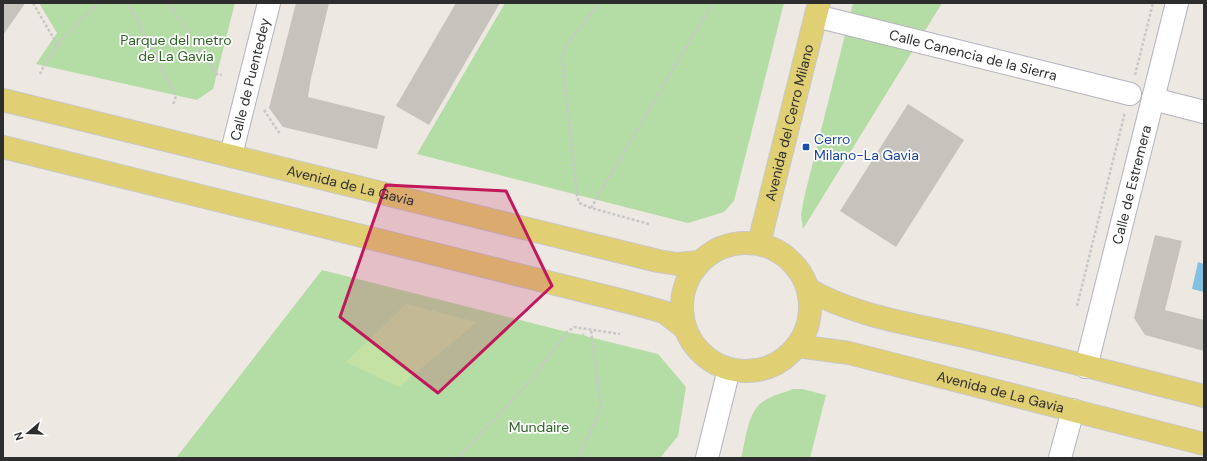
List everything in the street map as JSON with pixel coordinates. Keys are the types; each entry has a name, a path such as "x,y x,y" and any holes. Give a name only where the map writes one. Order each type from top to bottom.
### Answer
{"main road":[{"name":"Avenida del Cerro Milano","path":"759,243 818,10"},
{"name":"Avenida de La Gavia","path":"3,100 658,261 677,264 700,262"},
{"path":"3,147 628,302 664,312 686,328"},
{"path":"742,242 759,243 780,252 797,268 808,289 810,309 807,329 797,346 777,363 752,371 729,369 708,359 695,345 686,328 682,305 687,282 700,262 712,252 727,245 742,242"},
{"path":"808,289 826,300 859,312 1043,355 1204,396"},
{"name":"Avenida de La Gavia","path":"797,346 849,354 1204,444"}],"street":[{"name":"Calle de Puentedey","path":"231,155 269,3"},
{"name":"Calle de Estremera","path":"1086,367 1176,3"},
{"name":"Calle Canencia de la Sierra","path":"818,10 1130,94"},
{"path":"1153,99 1204,112"},
{"path":"707,458 729,369"},
{"path":"1060,458 1073,410"}],"path":[{"path":"32,3 58,46"},
{"path":"40,74 43,66 58,46 99,3"},
{"path":"128,3 174,91 176,96 173,105"},
{"path":"168,3 216,74 222,75"},
{"path":"600,3 566,45 562,58 579,203 591,208 649,224"},
{"path":"591,208 712,3"},
{"name":"Calle de Estremera","path":"1076,306 1153,3"},
{"path":"264,110 280,134"},
{"path":"458,458 530,381 567,332 574,327 620,334"},
{"path":"578,458 601,409 591,330"}],"highlighted area":[{"path":"386,185 506,191 552,286 438,393 340,317"}],"green space":[{"name":"Parque del metro de La Gavia","path":"39,3 235,3 213,89 197,100 36,64 57,33"},
{"path":"505,3 784,3 734,201 724,212 688,223 417,154"},
{"path":"853,3 942,3 803,229 801,215 804,198"},
{"name":"Mundaire","path":"322,270 567,332 582,335 584,333 585,336 658,354 686,387 678,436 660,458 176,458"},
{"path":"406,304 477,322 399,387 346,362"},
{"path":"793,389 802,389 826,395 810,458 741,458 748,427 758,406 771,397"}],"water":[{"path":"1198,262 1204,264 1204,292 1192,289"}],"building":[{"path":"3,3 23,3 24,5 3,35"},
{"path":"296,3 329,3 311,78 308,97 385,116 377,149 283,127 269,108"},
{"path":"456,3 500,3 429,125 396,106"},
{"path":"908,104 964,140 896,247 840,211"},
{"path":"1155,235 1182,241 1165,310 1204,320 1204,351 1145,335 1134,318"}],"place":[{"name":"Cerro Milano-La Gavia","path":"806,147"}]}
